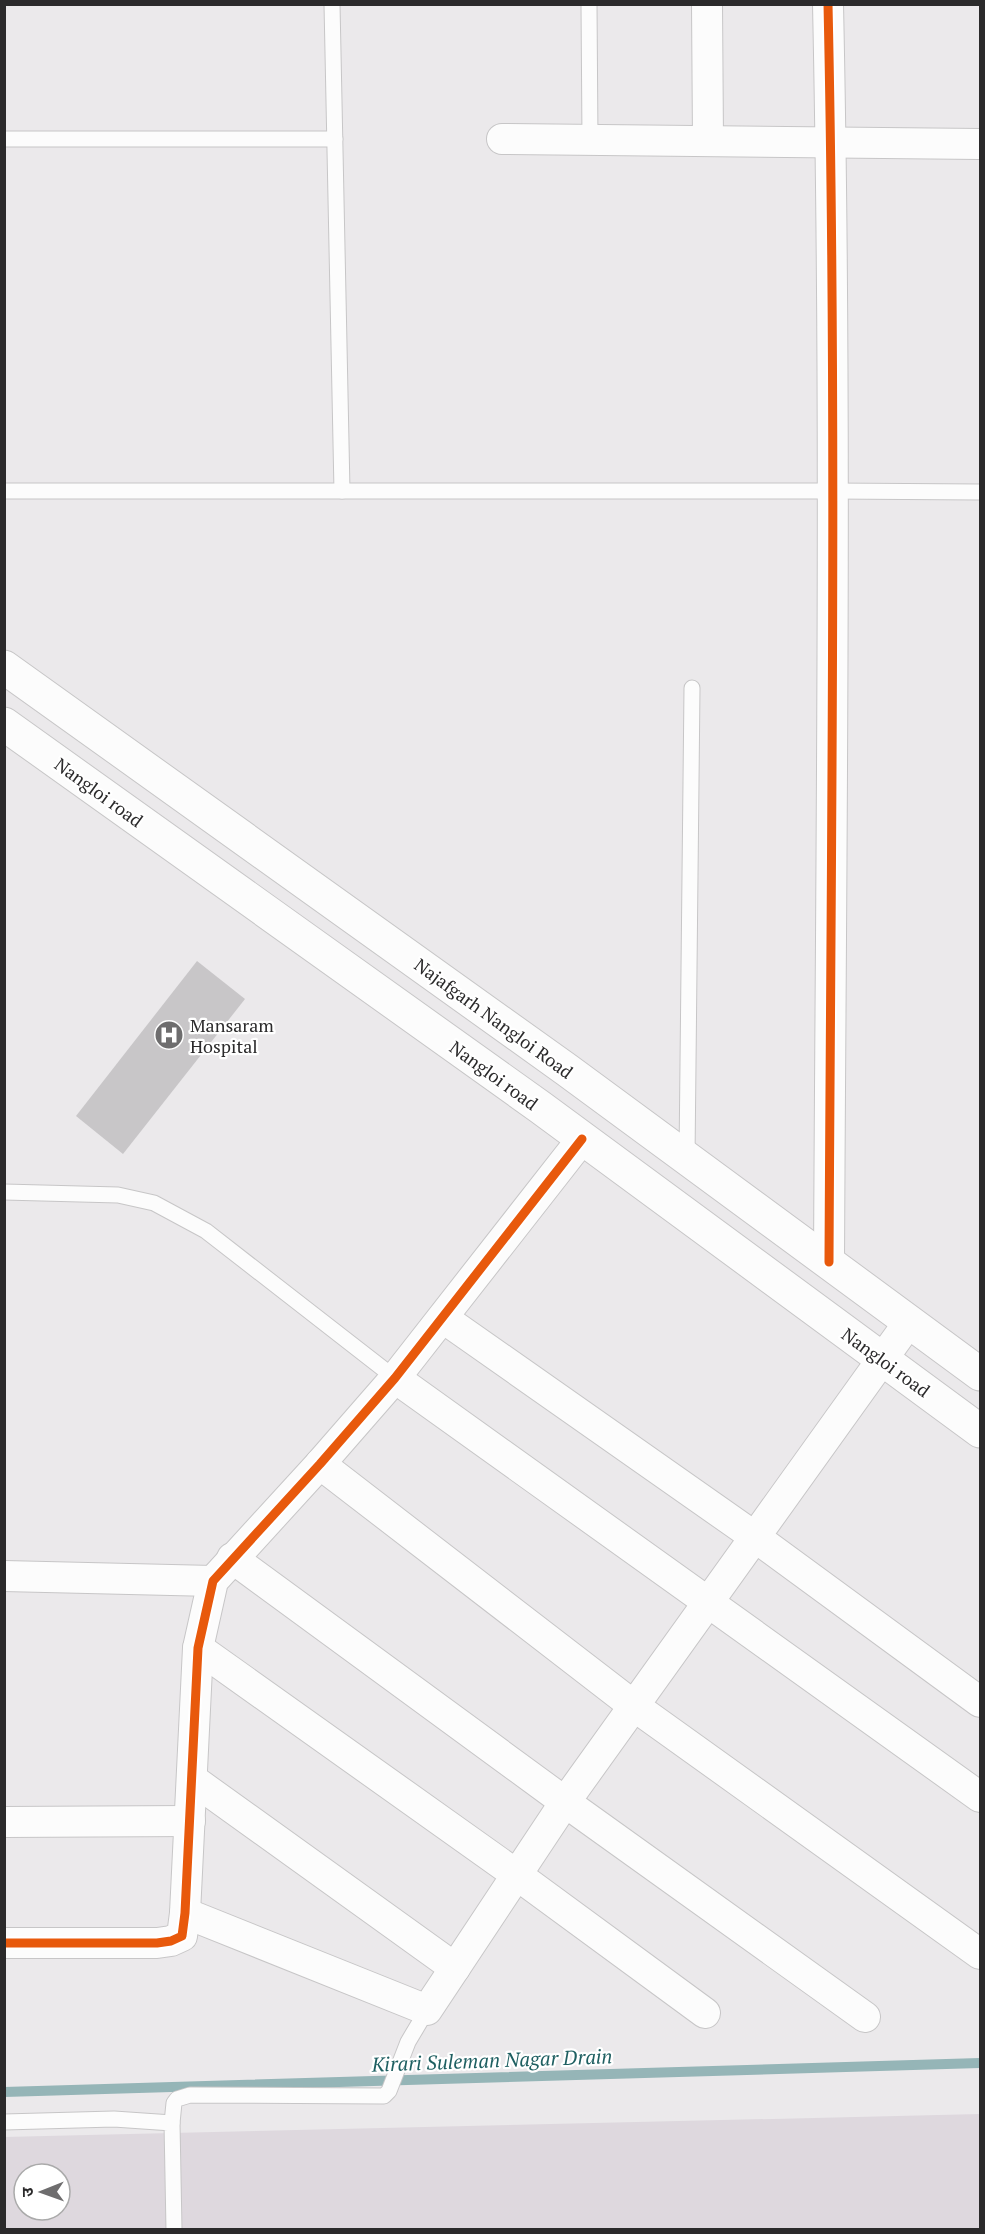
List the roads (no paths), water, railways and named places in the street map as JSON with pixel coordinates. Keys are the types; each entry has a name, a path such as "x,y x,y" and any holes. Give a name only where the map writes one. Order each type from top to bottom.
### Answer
{"main road":[{"name":"Najafgarh Nangloi Road","path":"4,667 687,1158 981,1374"},
{"name":"Nangloi road","path":"4,724 582,1139 981,1431"}],"street":[{"path":"707,4 708,141"},
{"path":"828,4 831,142 829,1263"},
{"path":"502,139 981,144"},
{"path":"4,1943 171,1941 182,1936 198,1648 213,1581 395,1378 582,1139"},
{"path":"443,1318 755,1537 981,1702"},
{"path":"185,1912 427,2010 565,1802 909,1322"},
{"path":"395,1378 981,1797"},
{"path":"320,1464 634,1706 981,1954"},
{"path":"232,1558 565,1802 865,2017"},
{"path":"4,1576 213,1581"},
{"path":"198,1648 517,1875 705,2013"},
{"path":"192,1779 455,1968"},
{"path":"4,1822 190,1821"}],"lane":[{"path":"332,4 342,491"},
{"path":"589,4 590,140"},
{"path":"4,139 335,139"},
{"path":"4,491 831,490 981,492"},
{"path":"687,1158 692,688"},
{"path":"4,1192 118,1195 154,1203 206,1231 395,1378"},
{"path":"174,2229 172,2123 174,2103 177,2099 183,2096 384,2096 393,2083 408,2042 427,2010"},
{"path":"4,2122 114,2119 172,2123"}],"waterway":[{"name":"Kirari Suleman Nagar Drain","path":"4,2092 980,2063"}],"place":[{"name":"Mansaram Hospital","path":"169,1035"}]}
